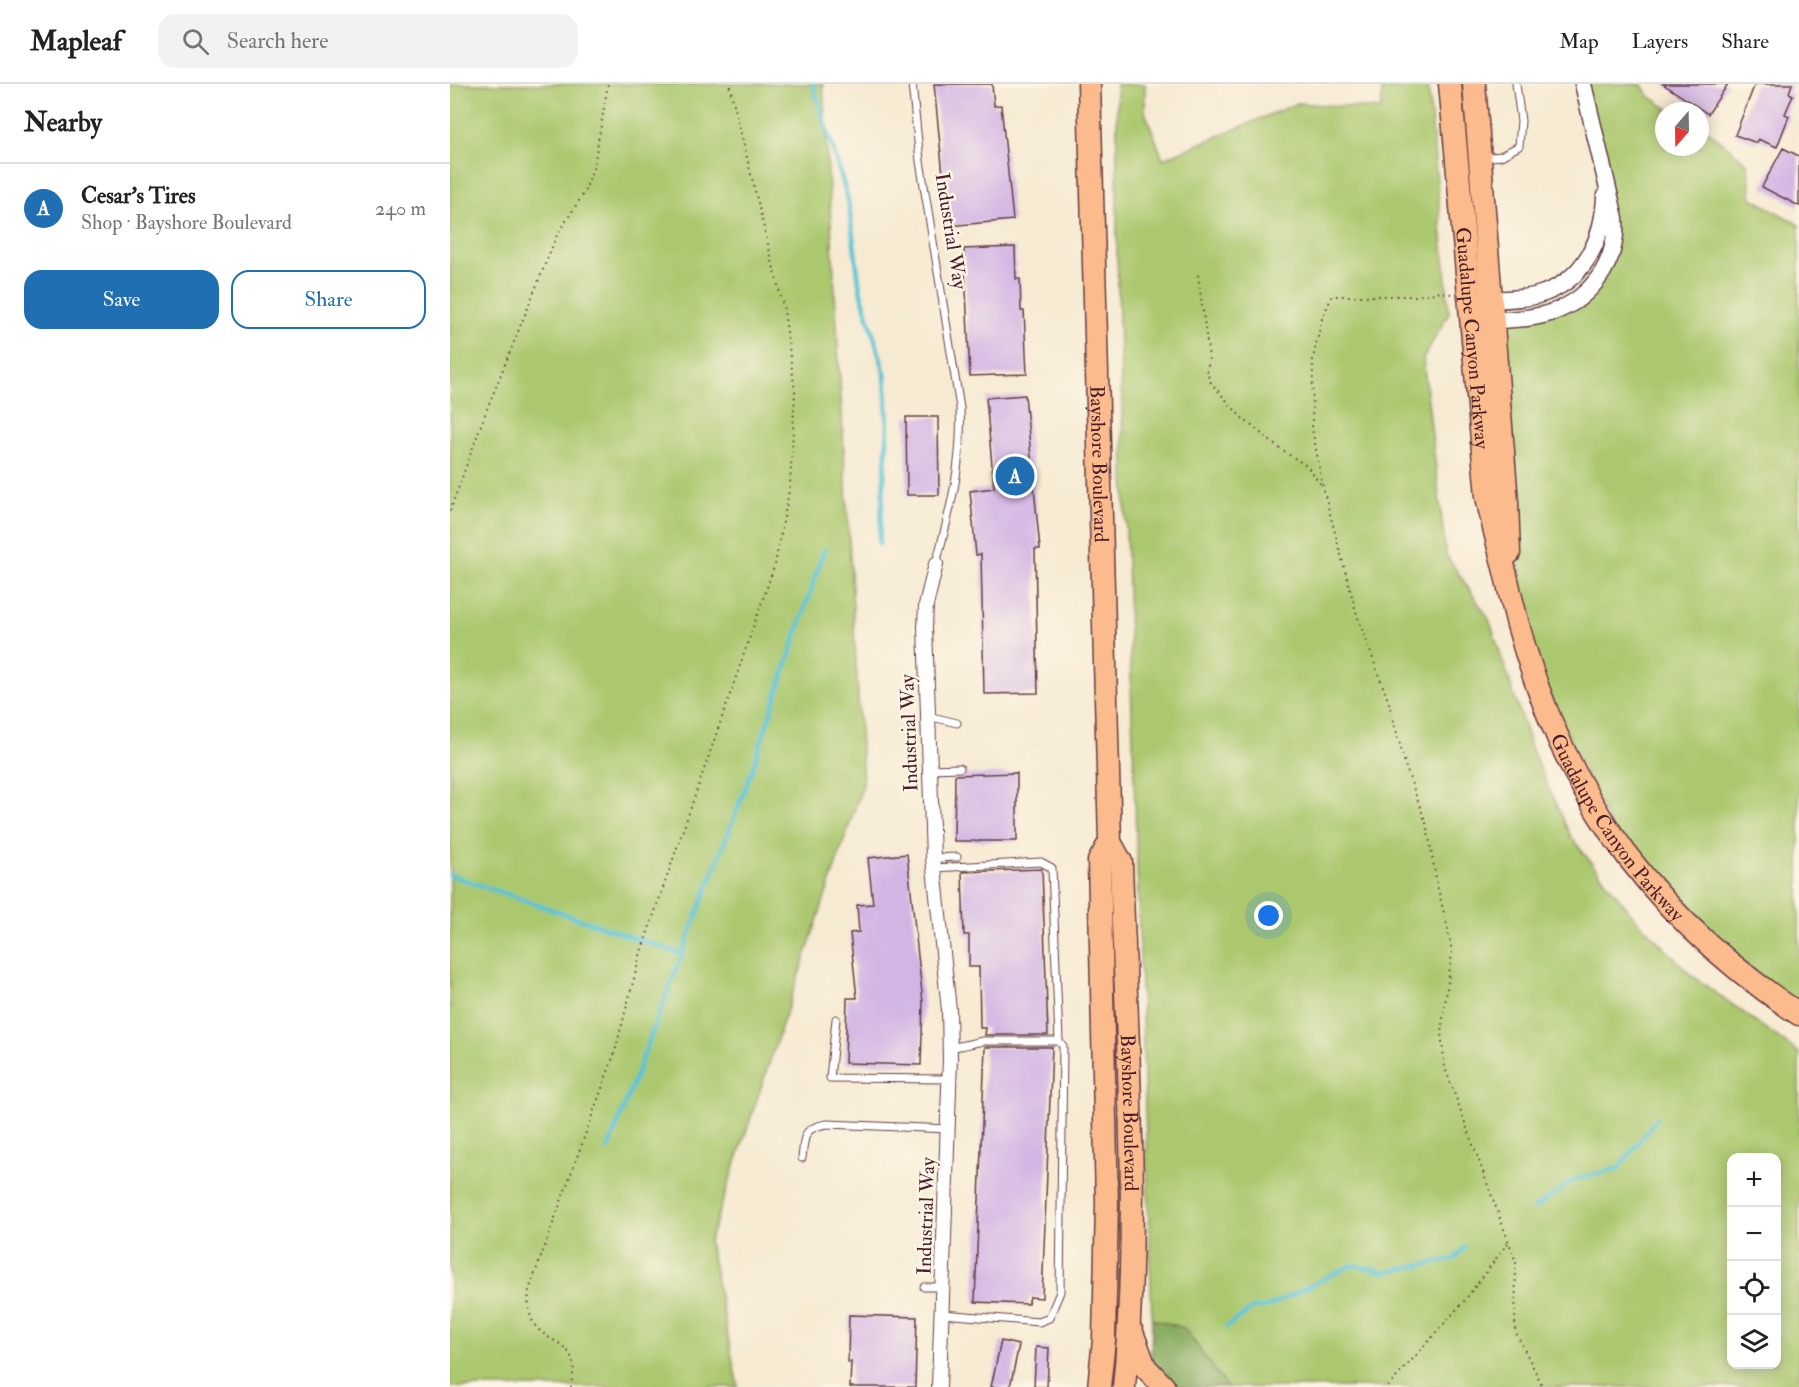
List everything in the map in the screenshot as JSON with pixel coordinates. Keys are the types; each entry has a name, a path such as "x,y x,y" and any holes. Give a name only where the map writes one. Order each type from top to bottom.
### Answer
{"main road":[{"name":"Bayshore Boulevard","path":"1089,84 1110,842 1121,862 1122,873 1131,1205 1124,1387"},
{"name":"Guadalupe Canyon Parkway","path":"1450,84 1468,312 1486,496 1495,543 1510,590 1524,651 1545,711 1571,768 1602,822 1640,873 1681,920 1744,975 1799,1014"},
{"name":"Guadalupe Canyon Parkway","path":"1474,84 1507,502 1510,590"},
{"name":"Bayshore Boulevard","path":"1104,1387 1107,1204 1099,861 1110,842"},
{"path":"1128,1319 1145,1366 1164,1387"}],"street":[{"path":"1468,312 1491,310 1554,289 1581,268 1590,257 1602,226 1603,178 1583,84"},
{"name":"Industrial Way","path":"936,564 926,605 928,716 933,863 950,1048 939,1387"}],"lane":[{"name":"Industrial Way","path":"912,84 920,161 961,432 957,484 936,564"},
{"path":"1480,158 1501,156 1519,146 1521,121 1516,84"},
{"path":"928,716 957,723"},
{"path":"930,769 960,768"},
{"path":"933,863 957,857"},
{"path":"933,863 1041,862 1052,868 1059,1041 1063,1046 1060,1292 1056,1307 1049,1318 1039,1322 942,1314"},
{"path":"836,1019 830,1078 950,1079"},
{"path":"950,1048 983,1041 1059,1041"},
{"path":"801,1158 805,1135 814,1126 827,1124 949,1129"},
{"path":"924,1287 943,1287"}],"path":[{"path":"450,511 485,414 557,236 587,184 594,166 608,84"},
{"path":"571,1387 573,1363 568,1352 536,1329 529,1316 529,1290 614,1054 641,952 775,564 790,486 795,392 784,310 729,84"},
{"path":"1198,275 1209,357 1207,373 1211,383 1242,417 1280,449 1307,466 1323,488"},
{"path":"1468,312 1441,292 1416,296 1332,296 1322,319 1313,358 1310,396 1312,428 1323,488 1357,615 1389,703 1406,768 1427,826 1452,953 1441,1033 1445,1068 1516,1262 1515,1331 1543,1387"},
{"path":"1388,1387 1465,1300 1509,1240"}],"green space":[{"path":"450,84 823,84 863,784 709,1242 738,1387 450,1387"},
{"path":"1117,84 1145,84 1145,112 1163,159 1298,103 1381,109 1382,89 1401,89 1401,84 1428,84 1449,313 1423,359 1446,555 1489,619 1534,756 1571,837 1634,917 1690,974 1799,1053 1799,1387 1227,1387 1184,1328 1152,1319 1117,257"},
{"path":"1583,84 1641,84 1649,96 1658,102 1655,102 1655,156 1709,156 1709,132 1747,163 1752,198 1799,225 1799,1014 1620,848 1516,621 1492,320 1564,307 1614,247"},
{"path":"1152,1319 1184,1328 1227,1387 1172,1387 1151,1358"}],"building":[{"path":"934,84 992,84 994,106 1001,105 1013,220 948,226"},
{"path":"1663,84 1728,84 1709,112 1709,102 1690,102"},
{"path":"1755,84 1792,84 1789,93 1793,95 1785,114 1789,116 1777,147 1758,139 1757,143 1735,135"},
{"path":"1783,148 1799,156 1799,206 1762,187"},
{"path":"1015,247 1016,279 1020,279 1021,311 1024,311 1027,374 970,376 964,249"},
{"path":"1025,395 1040,549 1035,549 1038,693 984,694 981,554 976,555 970,491 994,488 986,398"},
{"path":"906,417 938,417 939,495 907,495"},
{"path":"1017,773 1017,841 954,841 955,775"},
{"path":"907,854 923,1002 921,1065 845,1063 847,998 857,998 850,933 859,932 857,905 873,904 868,858"},
{"path":"1042,869 1048,1035 985,1035 986,1028 980,1028 979,967 969,967 969,935 964,935 962,872"},
{"path":"985,1047 1052,1047 1042,1298 1030,1297 1028,1304 975,1302"},
{"path":"849,1315 917,1317 915,1387 850,1387"},
{"path":"1001,1341 1019,1345 1010,1387 991,1387"},
{"path":"1036,1347 1049,1348 1047,1387 1034,1387"}],"waterway":[{"path":"813,84 848,199 860,289 885,374 888,428 879,544"},
{"path":"682,954 752,770 824,550"},
{"path":"450,875 682,954 608,1149"},
{"path":"1534,1208 1576,1179 1619,1168 1657,1118"},
{"path":"1226,1327 1253,1308 1265,1308 1352,1265 1385,1272 1454,1259 1465,1247"}],"place":[{"name":"Cesar's Tires","path":"1015,476"}]}
